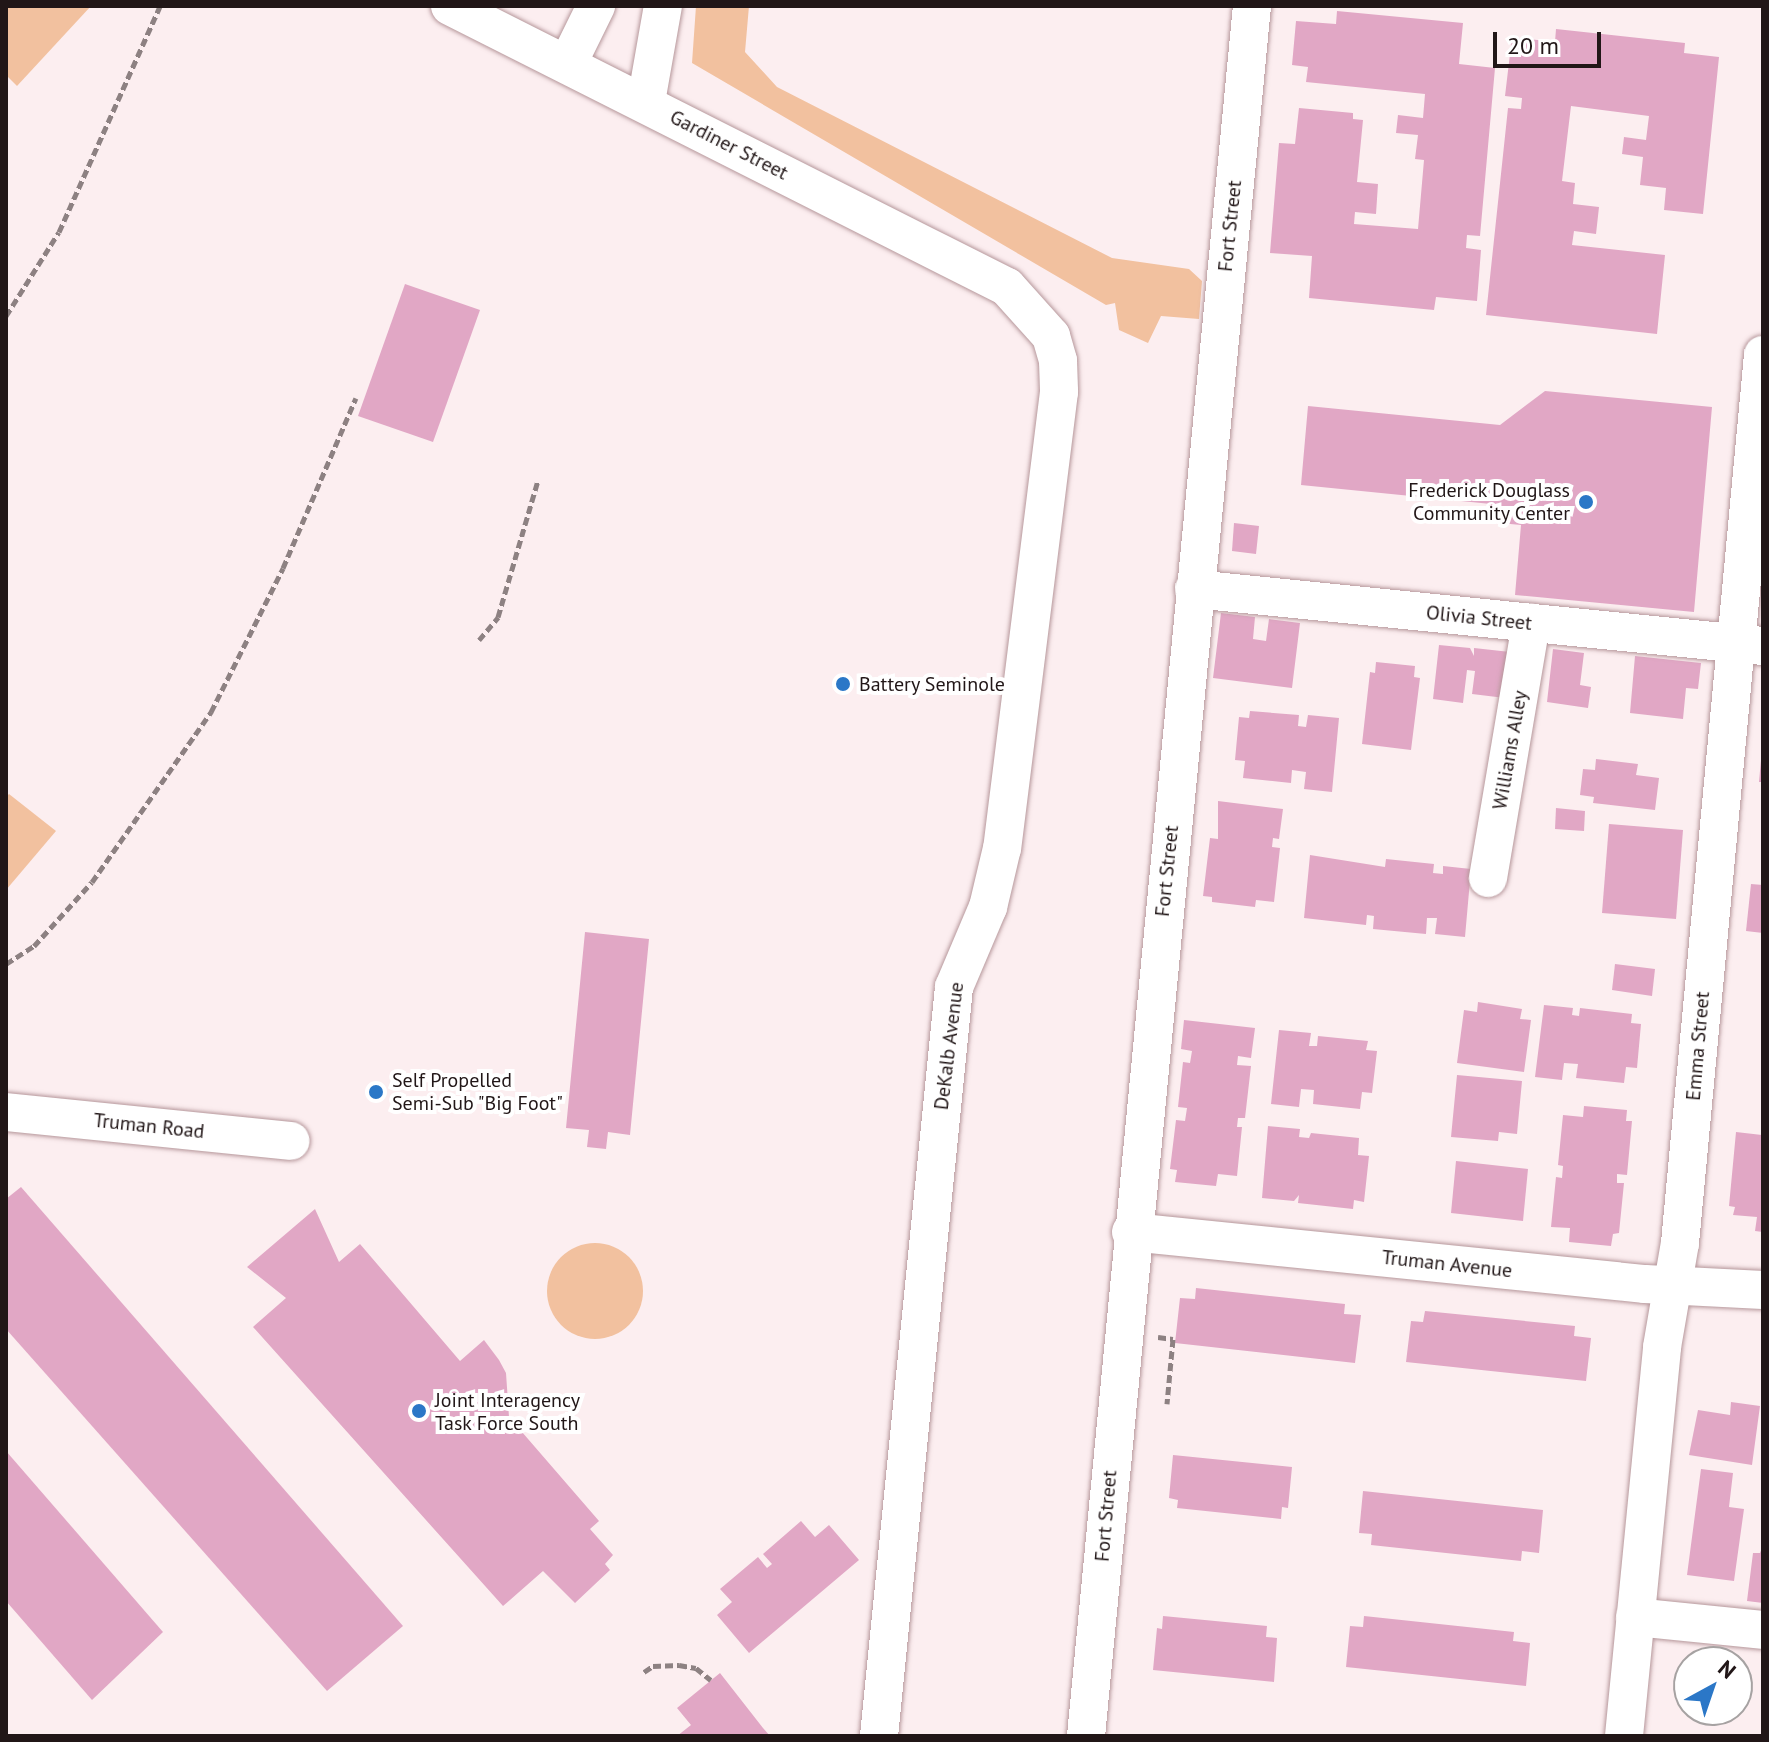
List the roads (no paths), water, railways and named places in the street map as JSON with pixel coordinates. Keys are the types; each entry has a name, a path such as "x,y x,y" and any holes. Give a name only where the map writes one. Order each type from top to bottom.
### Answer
{"street":[{"name":"Gardiner Street","path":"450,6 646,102 1007,287"},
{"path":"568,63 596,6"},
{"path":"646,102 663,6"},
{"name":"Fort Street","path":"1087,1731 1131,1232 1252,6"},
{"name":"DeKalb Avenue","path":"879,1736 954,987 988,907 1002,848 1059,392 1051,336 1007,287"},
{"name":"Emma Street","path":"1624,1736 1673,1284 1749,645 1763,355"},
{"name":"Olivia Street","path":"1194,589 1749,645"},
{"name":"Williams Alley","path":"1488,878 1531,623"},
{"name":"Truman Road","path":"6,1112 291,1141"},
{"name":"Truman Avenue","path":"1131,1232 1763,1290"},
{"path":"1635,1617 1763,1630"}],"place":[{"name":"Frederick Douglass Community Center","path":"1586,502"},
{"name":"Battery Seminole","path":"843,684"},
{"name":"Self Propelled Semi-Sub \"Big Foot\"","path":"376,1092"},
{"name":"Joint Interagency Task Force South","path":"419,1411"}]}
